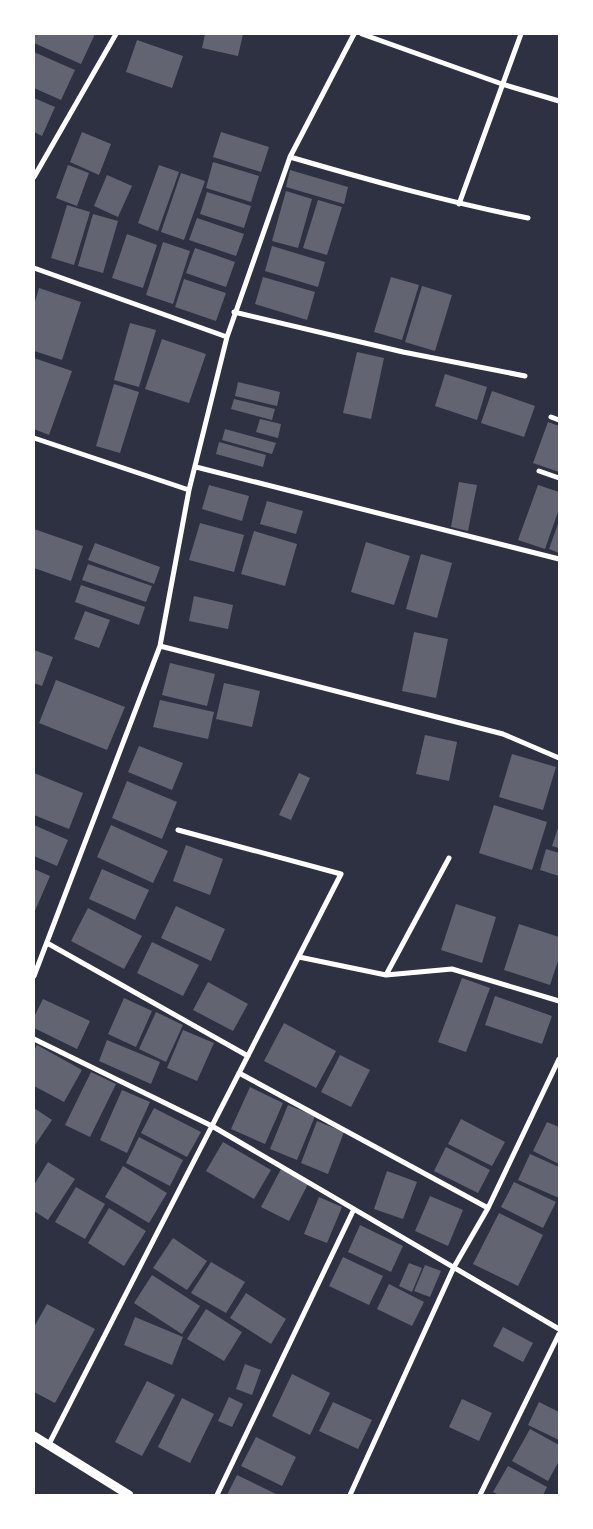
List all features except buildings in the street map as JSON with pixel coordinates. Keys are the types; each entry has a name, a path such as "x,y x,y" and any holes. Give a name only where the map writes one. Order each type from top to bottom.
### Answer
{"street":[{"path":"34,178 116,34"},
{"path":"34,976 160,646 189,490 234,312 290,157 354,34"},
{"path":"362,34 502,84 559,101"},
{"path":"459,204 521,34"},
{"path":"290,157 386,186 459,204 528,218"},
{"path":"34,268 227,337"},
{"path":"234,312 403,352 525,376"},
{"path":"551,417 559,420"},
{"path":"34,438 189,490"},
{"path":"196,468 559,559"},
{"path":"539,471 559,478"},
{"path":"160,646 503,734 559,758"},
{"path":"48,1446 341,874 178,830"},
{"path":"386,975 449,858"},
{"path":"47,944 248,1056"},
{"path":"299,957 386,975 452,969 559,1001"},
{"path":"34,1039 212,1126 559,1329"},
{"path":"350,1495 454,1267 488,1208 559,1059"},
{"path":"239,1073 488,1208"},
{"path":"217,1495 354,1209"},
{"path":"480,1495 559,1334"},
{"path":"34,1436 129,1495"}]}
